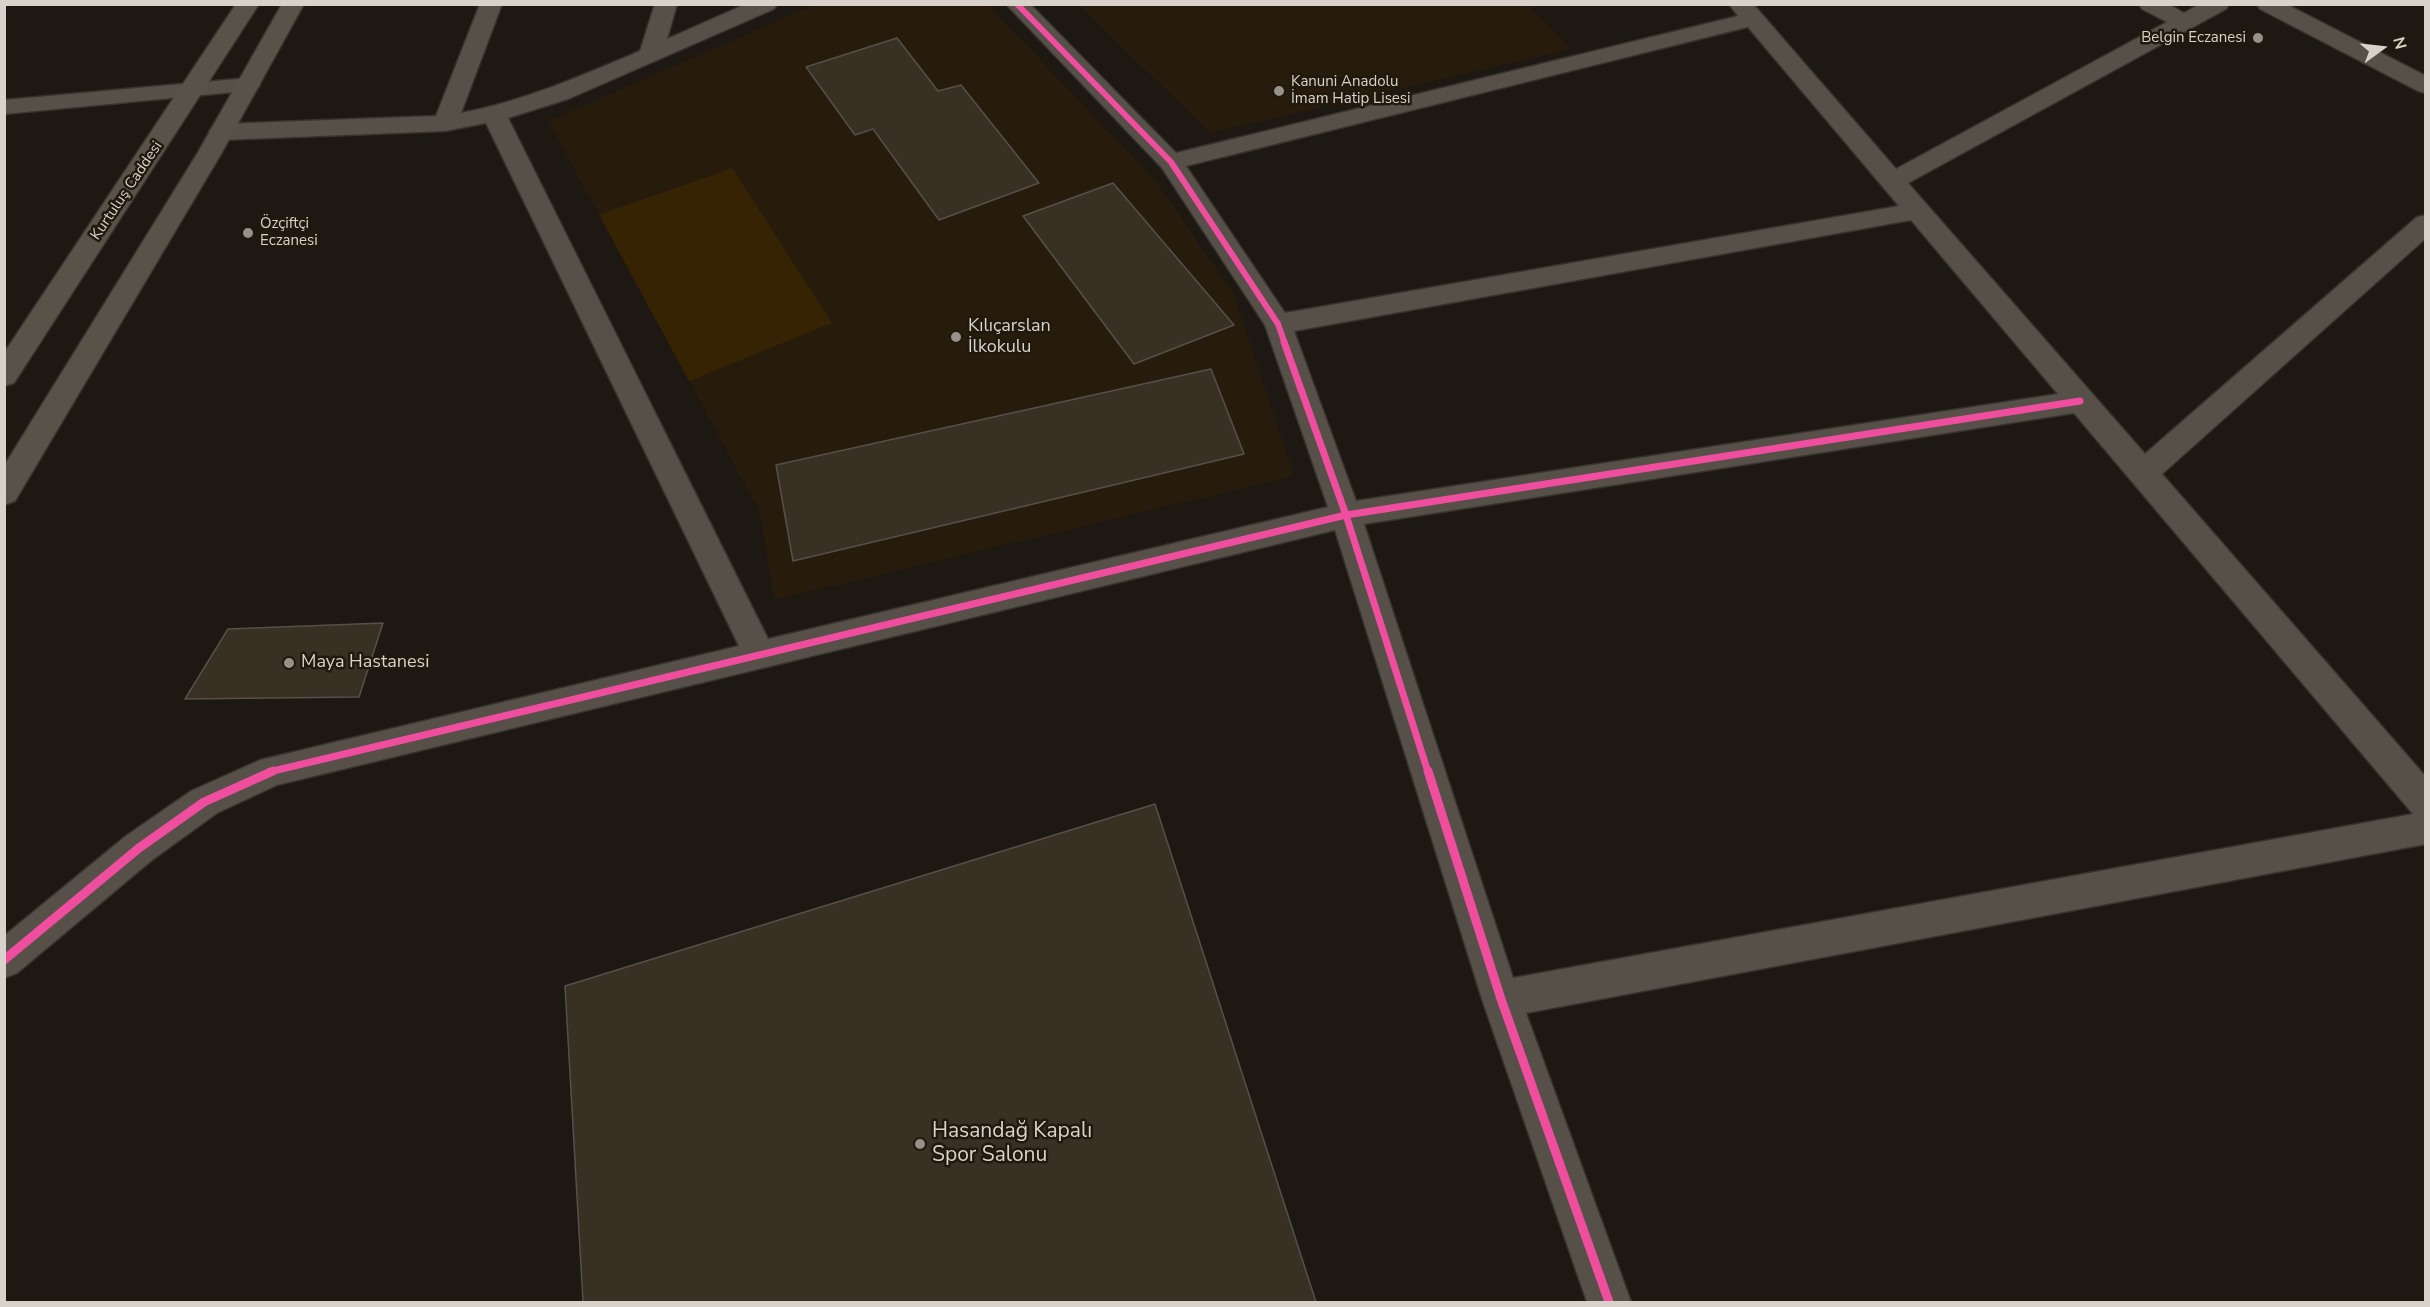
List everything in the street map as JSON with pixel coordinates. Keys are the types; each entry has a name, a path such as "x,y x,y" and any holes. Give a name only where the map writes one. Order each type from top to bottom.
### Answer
{"main road":[{"name":"Kurtuluş Caddesi","path":"4,376 194,90 248,4"},
{"path":"4,493 221,132 293,4"}],"street":[{"path":"445,123 491,4"},
{"path":"650,55 666,4"},
{"path":"221,132 445,123 494,114 560,94 766,4"},
{"path":"1017,4 1171,162 1278,324 1346,515 1501,999 1609,1302"},
{"path":"2150,4 2183,22"},
{"path":"1891,182 2218,4"},
{"path":"2268,4 2426,86"},
{"path":"1171,162 1746,12 2426,803"},
{"path":"4,107 248,85"},
{"path":"494,114 760,655"},
{"path":"1278,324 1916,211"},
{"path":"2142,474 2426,223"},
{"path":"4,960 139,848 194,808 272,771 1346,515 2080,401"},
{"path":"1501,999 2426,828"}],"shaded area":[{"name":"Kılıçarslan İlkokulu","path":"814,5 988,5 1156,181 1233,293 1294,476 774,600 760,512 548,121"},
{"name":"Kanuni Anadolu İmam Hatip Lisesi","path":"1079,5 1528,5 1571,49 1210,133"},
{"path":"732,168 832,323 689,381 599,215"}],"building":[{"path":"897,38 938,91 961,85 1039,183 939,220 873,129 855,135 806,67"},
{"path":"1113,183 1234,325 1134,364 1023,216"},
{"path":"1211,369 1244,454 793,561 776,465"},
{"name":"Maya Hastanesi","path":"383,623 359,697 185,699 228,629"},
{"name":"Hasandağ Kapalı Spor Salonu","path":"1155,804 1316,1302 583,1302 565,986"}],"cycle path":[{"path":"1017,4 1171,162 1278,324 1346,515 1501,999 1609,1302"},
{"path":"4,960 139,848 204,802 272,771 1346,515 2080,401"}],"place":[{"name":"Belgin Eczanesi","path":"2258,38"},
{"name":"Kanuni Anadolu İmam Hatip Lisesi","path":"1279,91"},
{"name":"Özçiftçi Eczanesi","path":"248,233"},
{"name":"Kılıçarslan İlkokulu","path":"956,337"},
{"name":"Maya Hastanesi","path":"289,663"},
{"name":"Hasandağ Kapalı Spor Salonu","path":"920,1144"}]}
